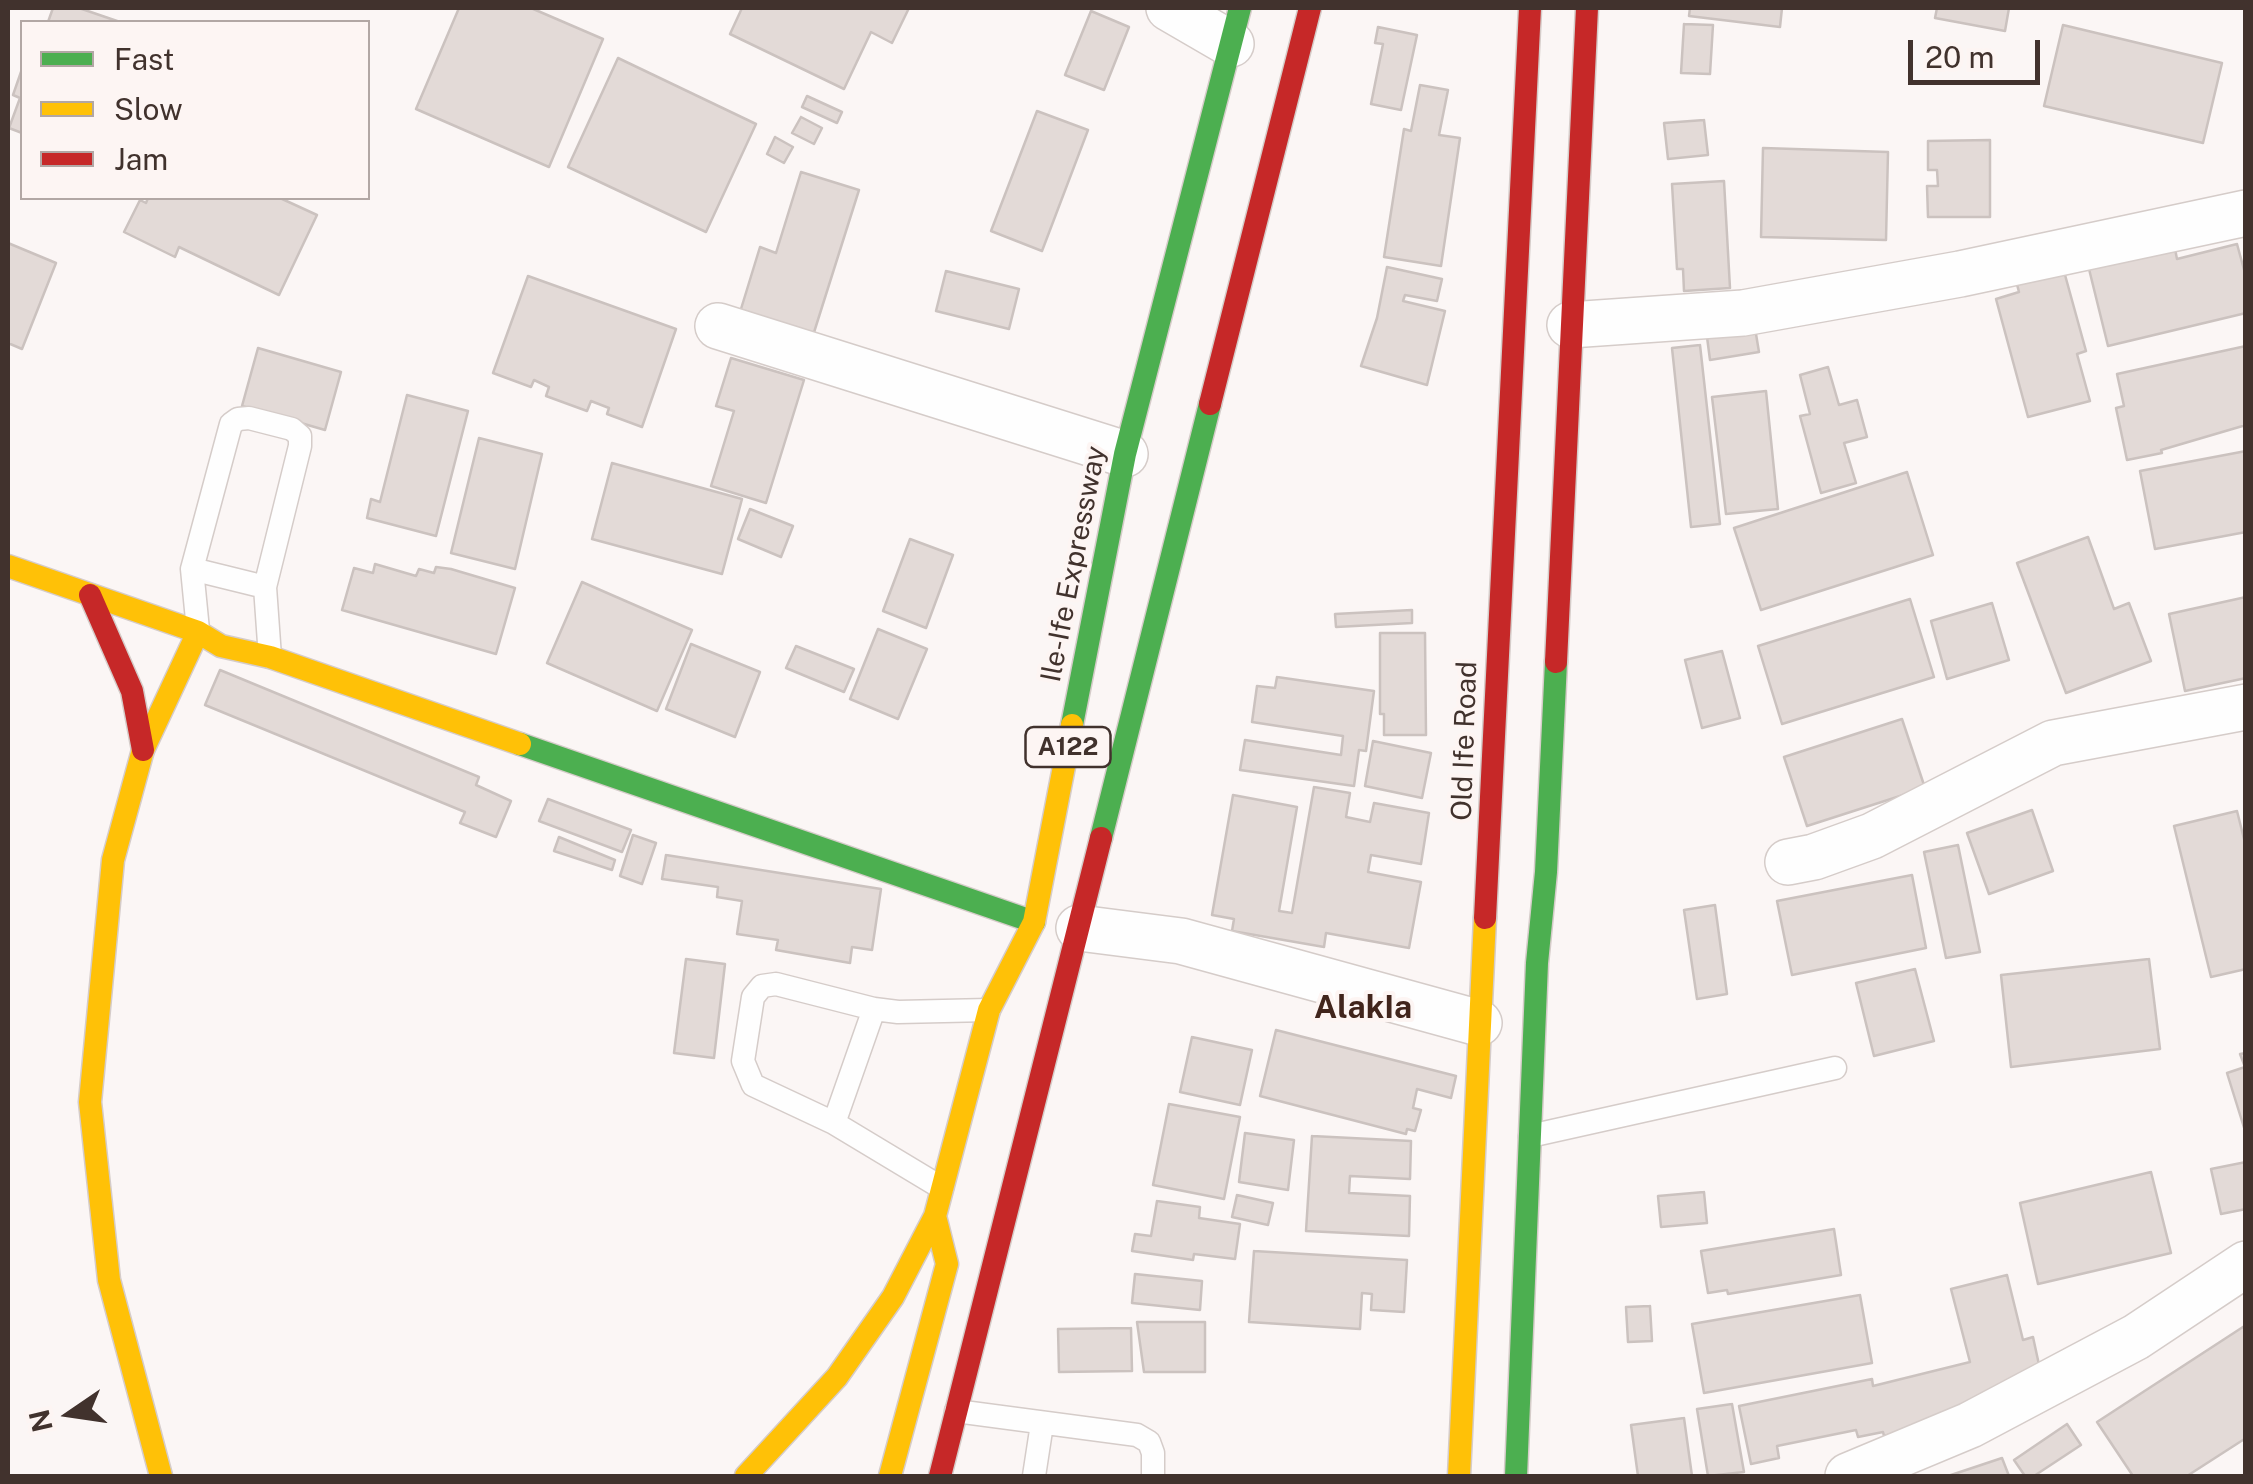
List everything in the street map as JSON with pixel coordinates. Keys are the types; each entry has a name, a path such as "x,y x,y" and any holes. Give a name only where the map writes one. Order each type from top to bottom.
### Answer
{"main road":[{"name":"A122","path":"940,1476 1310,8"},
{"name":"Old Ife Road","path":"1516,1476 1537,964 1517,872 1530,8"},
{"name":"Old Ife Road","path":"1459,1476 1480,964 1517,872 1570,324 1587,8"},
{"name":"Ile-Ife Expressway","path":"890,1476 947,1264 935,1216 989,1010 1034,922 1125,454 1236,26"},
{"path":"8,566 198,632 222,646 270,657 1034,922"},
{"path":"90,595 132,691 143,750"},
{"path":"161,1476 109,1280 90,1102 113,860 143,750 198,632"},
{"path":"746,1476 837,1376 893,1297 935,1216"}],"street":[{"path":"1168,8 1236,26"},
{"path":"1570,324 1743,313 1960,274 2246,214"},
{"path":"718,326 1125,454"},
{"path":"1788,862 1872,836 2053,743 2246,707"},
{"path":"1079,928 1200,945 1479,1023"},
{"path":"1848,1476 1970,1425 2136,1336 2246,1264"}],"lane":[{"path":"198,632 192,568 231,424 249,418 292,429 300,436 265,587 270,657"},
{"path":"192,568 265,587"},
{"path":"942,1188 834,1123 754,1085 743,1062 753,997 762,986 776,984 874,1010 989,1010"},
{"path":"834,1123 874,1010"},
{"path":"1530,1136 1836,1068"},
{"path":"956,1410 1137,1435 1148,1442 1154,1453 1153,1476"},
{"path":"1034,1476 1042,1424"}],"building":[{"path":"53,8 79,8 114,20 49,20"},
{"path":"459,8 531,8 603,39 549,167 416,109"},
{"path":"742,8 909,8 892,43 871,32 844,89 730,34"},
{"path":"1690,8 1782,8 1780,27 1689,16"},
{"path":"1937,8 2009,8 2005,31 1935,18"},
{"path":"1091,11 1129,27 1104,90 1065,75"},
{"path":"1684,24 1713,25 1710,74 1681,73"},
{"path":"2063,25 2222,63 2203,143 2044,106"},
{"path":"1378,27 1417,35 1401,110 1371,104 1383,44 1375,43"},
{"path":"618,58 756,124 706,232 568,167"},
{"path":"20,75 20,98 13,95"},
{"path":"1420,85 1448,90 1439,135 1460,138 1441,266 1384,257 1404,129 1411,131"},
{"path":"807,96 842,112 837,123 802,107"},
{"path":"20,98 20,132 9,128"},
{"path":"1037,111 1088,130 1042,251 991,231"},
{"path":"801,117 822,128 814,144 792,133"},
{"path":"1704,120 1708,155 1668,159 1664,123"},
{"path":"775,137 793,147 784,163 767,154"},
{"path":"1990,140 1990,217 1928,217 1927,186 1938,186 1937,170 1928,170 1928,141"},
{"path":"1763,148 1888,152 1886,240 1761,237"},
{"path":"801,172 859,190 810,345 737,322 760,247 776,253"},
{"path":"1724,181 1730,288 1684,291 1683,269 1677,269 1672,184"},
{"path":"140,200 284,200 317,215 279,295 179,247 175,257 124,232"},
{"path":"8,243 56,263 22,349 8,343"},
{"path":"2237,244 2246,277 2246,313 2108,346 2089,269 2175,249 2177,259"},
{"path":"2062,264 2086,351 2077,354 2090,401 2028,417 1996,299 2019,292 2015,277"},
{"path":"1387,267 1442,279 1437,301 1405,295 1403,301 1445,311 1427,385 1361,366 1377,318"},
{"path":"946,271 1019,289 1009,329 936,311"},
{"path":"528,276 676,329 642,427 607,414 609,408 591,401 587,411 546,396 549,387 534,380 531,387 493,373"},
{"path":"1755,328 1759,352 1710,360 1707,337"},
{"path":"1700,345 1720,524 1691,527 1672,348"},
{"path":"2246,346 2246,425 2161,450 2162,453 2127,460 2116,408 2124,406 2117,374"},
{"path":"258,348 341,372 325,430 242,406"},
{"path":"731,358 804,380 766,503 711,486 734,411 716,406"},
{"path":"1828,367 1839,405 1857,400 1867,437 1844,443 1856,483 1821,493 1800,416 1810,414 1800,375"},
{"path":"1766,391 1778,509 1726,514 1712,397"},
{"path":"407,395 468,411 436,536 367,518 371,499 380,502"},
{"path":"479,438 542,454 515,569 451,553"},
{"path":"2246,451 2246,532 2155,549 2140,471"},
{"path":"612,463 742,499 722,574 592,539"},
{"path":"1907,472 1933,555 1761,610 1734,528"},
{"path":"750,509 793,526 781,557 738,539"},
{"path":"2088,537 2114,609 2129,603 2151,661 2066,693 2017,563"},
{"path":"910,539 953,555 926,628 883,611"},
{"path":"375,564 416,576 419,569 434,573 436,567 451,569 515,588 496,654 342,610 354,568 373,573"},
{"path":"582,582 692,630 657,711 547,663"},
{"path":"2246,597 2246,678 2185,691 2169,614"},
{"path":"1910,599 1934,677 1782,724 1758,646"},
{"path":"1992,603 2009,660 1947,679 1931,621"},
{"path":"1412,610 1412,623 1336,627 1335,614"},
{"path":"878,629 927,649 898,719 850,699"},
{"path":"1380,633 1425,633 1426,735 1384,735 1384,714 1380,714"},
{"path":"691,644 760,672 735,737 666,709"},
{"path":"796,646 854,669 844,692 786,668"},
{"path":"1722,651 1740,718 1702,728 1685,660"},
{"path":"220,670 479,777 476,785 511,801 496,837 460,823 465,812 205,705"},
{"path":"1277,677 1374,691 1366,751 1359,750 1354,786 1240,770 1245,740 1341,755 1343,736 1252,722 1257,686 1275,688"},
{"path":"1902,719 1925,788 1807,826 1784,757"},
{"path":"1373,741 1431,753 1422,798 1365,786"},
{"path":"1314,787 1350,793 1346,817 1370,822 1374,803 1429,813 1421,864 1371,855 1368,872 1421,882 1409,948 1326,933 1324,947 1232,931 1234,919 1212,915 1233,795 1297,807 1279,911 1292,913"},
{"path":"548,799 631,830 622,852 539,821"},
{"path":"2032,810 2053,871 1989,894 1967,833"},
{"path":"2237,811 2246,847 2246,969 2211,977 2174,826"},
{"path":"633,835 656,843 642,884 620,876"},
{"path":"559,837 615,860 612,870 554,851"},
{"path":"1958,845 1980,952 1946,958 1924,852"},
{"path":"666,855 881,889 872,950 852,947 850,963 776,950 778,940 737,934 742,901 717,897 718,887 662,879"},
{"path":"1912,875 1926,948 1792,975 1777,901"},
{"path":"1715,905 1727,994 1697,999 1684,910"},
{"path":"686,959 725,964 714,1058 674,1053"},
{"path":"2149,959 2160,1049 2011,1067 2001,975"},
{"path":"1915,969 1934,1041 1874,1056 1856,983"},
{"path":"1276,1030 1456,1076 1451,1098 1417,1089 1413,1108 1421,1110 1415,1131 1407,1129 1406,1134 1260,1096"},
{"path":"1192,1037 1252,1050 1240,1105 1180,1092"},
{"path":"2246,1053 2246,1134 2227,1073 2245,1067 2240,1054"},
{"path":"1169,1104 1240,1117 1224,1199 1153,1185"},
{"path":"1245,1133 1294,1140 1288,1190 1239,1182"},
{"path":"1312,1136 1411,1141 1410,1179 1350,1176 1349,1193 1410,1196 1409,1236 1306,1231"},
{"path":"2246,1162 2246,1209 2221,1214 2211,1169"},
{"path":"2151,1172 2171,1253 2038,1284 2020,1203"},
{"path":"1704,1192 1707,1223 1661,1227 1658,1196"},
{"path":"1237,1195 1273,1203 1268,1225 1232,1217"},
{"path":"1157,1201 1200,1207 1199,1218 1240,1224 1235,1259 1194,1254 1193,1260 1132,1251 1135,1234 1151,1236"},
{"path":"1834,1229 1841,1275 1728,1294 1727,1290 1708,1293 1701,1251"},
{"path":"1254,1251 1407,1260 1404,1312 1371,1310 1372,1294 1362,1293 1360,1329 1249,1322"},
{"path":"1135,1274 1202,1281 1200,1310 1132,1303"},
{"path":"2007,1275 2023,1340 2033,1337 2041,1374 1931,1424 1884,1436 1883,1432 1858,1437 1856,1430 1777,1446 1779,1458 1751,1464 1739,1406 1872,1379 1873,1386 1970,1362 1951,1289"},
{"path":"1860,1295 1872,1363 1704,1393 1692,1324"},
{"path":"1650,1306 1652,1341 1628,1342 1626,1307"},
{"path":"1137,1322 1205,1322 1205,1372 1144,1372"},
{"path":"2246,1325 2246,1438 2187,1476 2133,1476 2097,1422"},
{"path":"1131,1328 1132,1371 1059,1372 1058,1329"},
{"path":"1732,1404 1744,1472 1708,1476 1697,1409"},
{"path":"1684,1418 1692,1476 1638,1476 1631,1425"},
{"path":"2067,1424 2081,1445 2034,1476 2025,1476 2014,1460"},
{"path":"2002,1458 2009,1476 1948,1476"}],"traffic: fast":[{"path":"1072,725 1125,454 1240,8"},
{"path":"1101,838 1210,404"},
{"path":"1516,1476 1537,963 1546,872 1556,662"},
{"path":"520,744 1034,922"}],"traffic: slow":[{"path":"8,566 198,632 221,646 270,657 520,744"},
{"path":"161,1476 109,1280 90,1102 113,860 143,750 198,632"},
{"path":"890,1476 947,1264 935,1216 989,1010 1034,922 1072,725"},
{"path":"1459,1476 1485,918"},
{"path":"746,1476 837,1377 893,1297 935,1216"}],"traffic: jam":[{"path":"1210,404 1310,8"},
{"path":"1485,918 1530,8"},
{"path":"1556,662 1587,8"},
{"path":"90,595 132,691 143,750"},
{"path":"940,1476 1101,838"}],"district":[{"name":"AlakIa","path":"1363,1008"}]}
